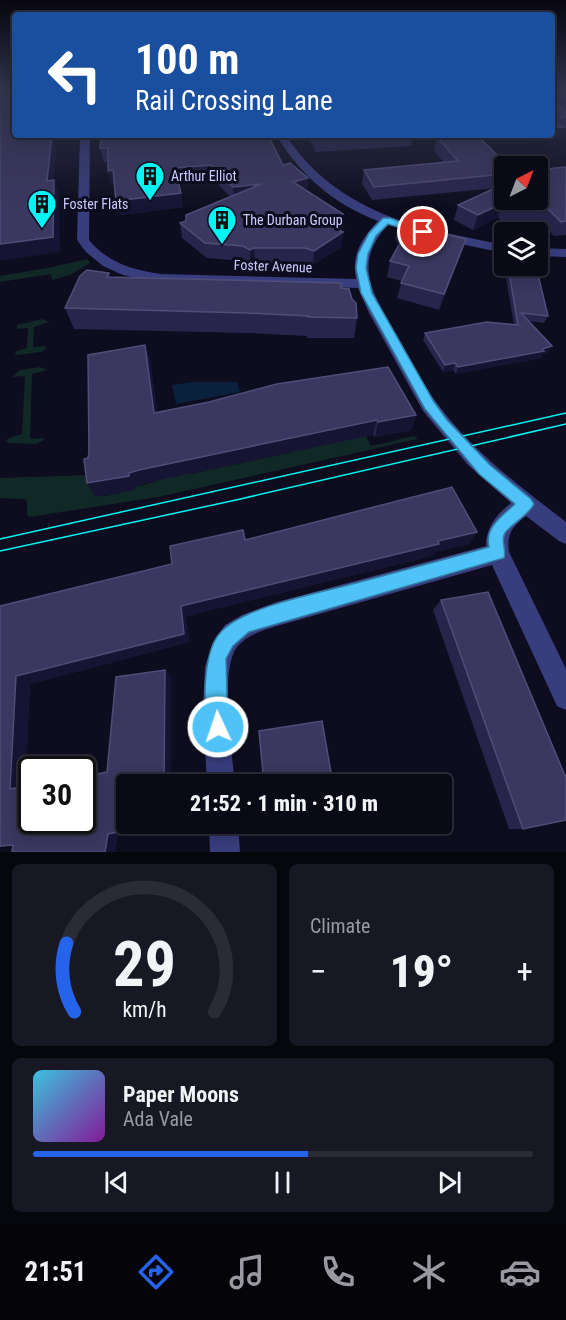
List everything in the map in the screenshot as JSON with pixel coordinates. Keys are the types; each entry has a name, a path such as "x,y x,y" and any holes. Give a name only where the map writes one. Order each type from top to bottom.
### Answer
{"street":[{"name":"Foster Avenue","path":"85,138 83,240 104,262 130,273 161,278 363,284"},
{"path":"283,138 301,166 322,186 356,207 410,228"},
{"path":"386,220 372,235 363,254 361,268 363,284 429,406 481,466 566,534"},
{"path":"433,234 494,247"},
{"path":"548,252 566,253"},
{"path":"526,504 500,528 495,539 498,552 566,697"},
{"path":"220,774 216,688 217,658 226,639 244,625 277,614 498,552"},
{"path":"224,834 225,852"}],"green space":[{"path":"87,259 90,263 70,275 52,280 51,274 0,282 0,276"},
{"path":"43,319 49,322 34,327 33,347 45,346 46,349 41,352 16,355 15,352 27,348 28,328 17,329 17,325"},
{"path":"40,367 47,370 32,374 30,439 43,438 44,440 36,444 9,443 6,441 9,438 22,434 25,376 12,377 20,370"},
{"path":"366,436 371,446 414,436 418,439 158,497 29,517 25,499 0,498 0,478 92,475 105,496 135,490 135,487 158,481 158,479"}],"water":[{"path":"193,382 237,382 240,392 176,404 172,385"}],"building":[{"path":"0,129 12,129 12,138 52,138 47,181 54,180 53,237 0,244"},
{"path":"101,138 270,138 283,165 290,163 308,178 293,182 343,214 327,225 343,232 314,251 305,248 254,248 250,250 243,246 205,243 180,223 186,221 186,215 261,184 233,187 211,165 175,168 181,193 116,201 113,170 108,171 108,148 100,148"},
{"path":"438,138 480,138 498,156 494,156 494,175 374,187 364,170 458,161"},
{"path":"566,167 566,221 561,222 548,209 548,169"},
{"path":"494,189 494,207 478,215 458,205"},
{"path":"398,223 466,239 444,294 401,283 409,266 390,261 405,234"},
{"path":"87,270 109,273 107,277 341,283 341,288 349,289 356,303 357,318 65,308 80,276"},
{"path":"510,276 538,276 548,316 521,313 552,346 542,349 544,351 458,367 455,363 445,365 425,333 487,322 518,325"},
{"path":"145,345 154,413 209,402 277,384 388,367 416,415 378,422 377,420 139,470 129,473 129,476 87,483 84,459 88,458 89,453 88,355"},
{"path":"452,487 477,532 438,541 439,544 181,606 184,634 16,676 10,789 18,788 18,834 96,834 96,774 107,772 116,677 165,670 164,774 116,774 116,832 108,834 105,852 12,852 13,845 0,846 0,606 172,564 170,546 243,530 245,540"},
{"path":"488,592 566,778 566,820 523,829 441,600"},
{"path":"322,721 331,774 263,774 259,731"}],"tram line":[{"path":"0,539 566,413"},
{"path":"0,551 236,500 566,424"}],"place":[{"name":"Arthur Elliot","path":"150,202"},
{"name":"Foster Flats","path":"42,230"},
{"name":"The Durban Group","path":"222,246"}],"route":[{"path":"218,727 217,658 226,639 244,625 498,552 495,539 500,528 526,504 484,469 429,406 388,334 363,284 361,275 363,254 372,235 386,220 423,232"}]}
